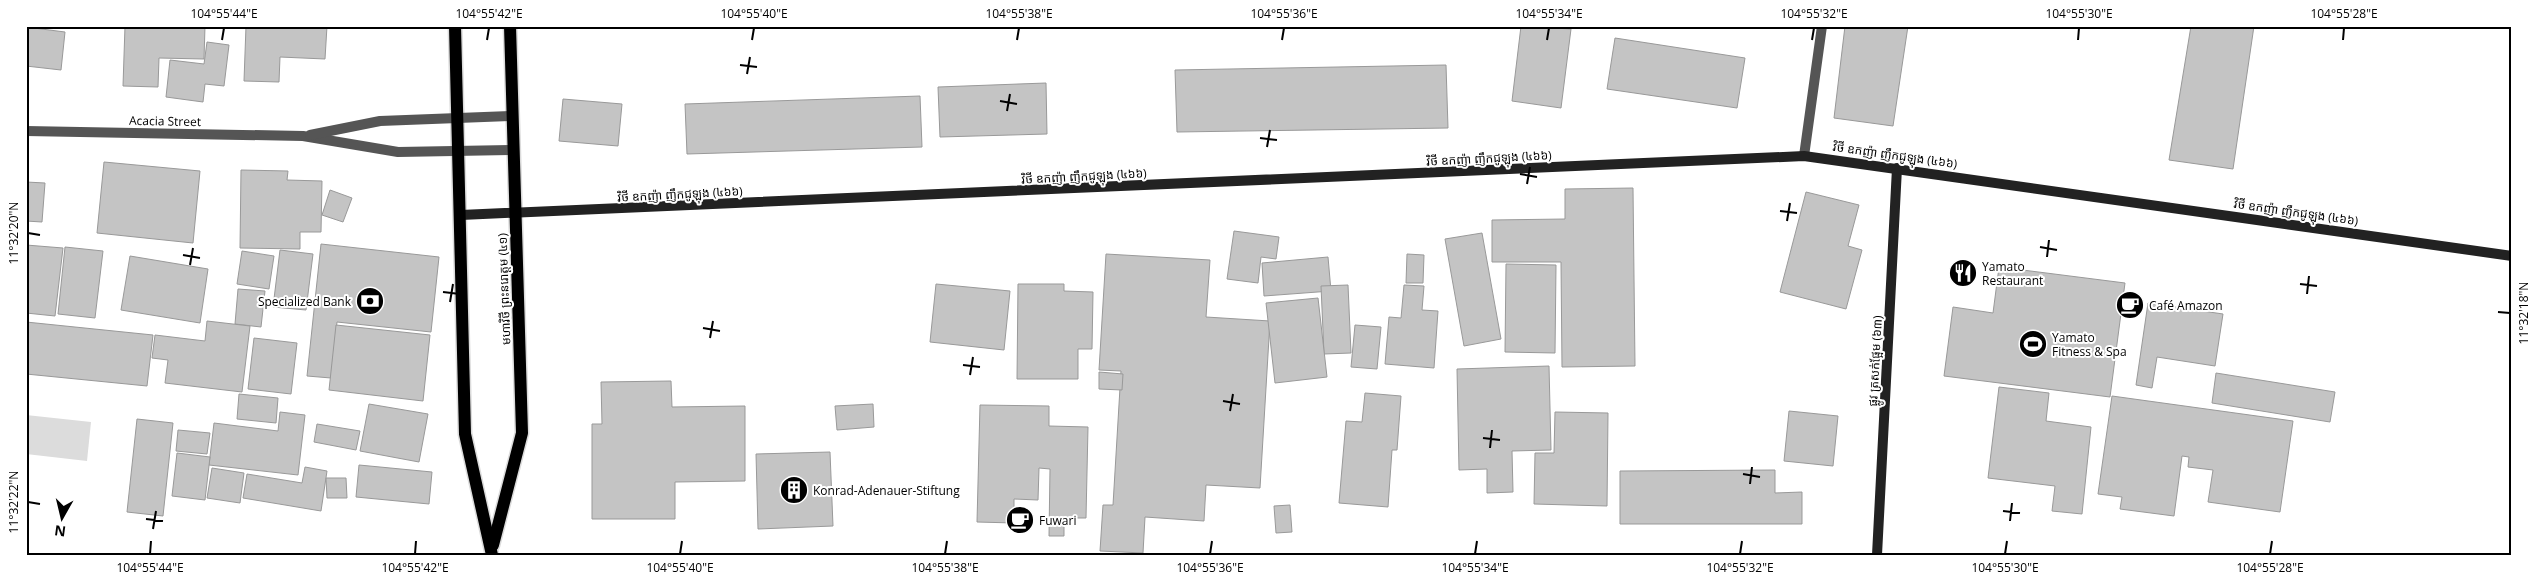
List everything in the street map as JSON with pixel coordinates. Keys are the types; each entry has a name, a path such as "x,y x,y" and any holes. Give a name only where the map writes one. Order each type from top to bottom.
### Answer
{"main road":[{"name":"មហាវិថី ព្រះនរោត្តម (៤១)","path":"455,26 465,434 492,552"},
{"name":"មហាវិថី ព្រះនរោត្តម (៤១)","path":"492,552 522,433 510,26"}],"street":[{"path":"1804,156 1822,26"},
{"name":"Acacia Street","path":"303,136 380,121 513,116"},
{"name":"Acacia Street","path":"26,131 303,136 383,151 514,150"},
{"name":"វិថី ឧកញ៉ា ញឹកជូឡុង (៤៦៦)","path":"461,215 1804,156 2512,256"},
{"name":"ផ្លូវ ត្រសក់ផ្អែម (៦៣)","path":"1877,555 1897,168"}],"shaded area":[{"path":"26,415 91,422 87,461 26,454"}],"building":[{"path":"125,26 205,26 204,59 159,58 158,87 123,86"},
{"path":"246,26 327,26 325,59 280,57 279,82 244,81"},
{"path":"1521,26 1571,29 1561,108 1512,101"},
{"path":"1845,26 1908,26 1893,126 1834,118"},
{"path":"2191,26 2254,26 2233,169 2169,160"},
{"path":"26,27 65,32 61,70 26,66"},
{"path":"1615,38 1745,58 1737,108 1607,89"},
{"path":"207,42 229,45 224,86 205,84 203,102 166,97 170,60 204,64"},
{"path":"1446,65 1448,128 1177,132 1175,70"},
{"path":"1046,83 1047,134 940,137 938,87"},
{"path":"920,96 922,147 687,154 685,104"},
{"path":"563,99 622,104 618,146 559,141"},
{"path":"104,162 200,171 193,243 97,233"},
{"path":"241,170 288,171 287,180 322,181 321,232 300,232 300,249 240,248"},
{"path":"26,182 45,183 42,222 26,221"},
{"path":"1633,188 1635,366 1562,367 1561,262 1492,262 1492,220 1565,219 1565,189"},
{"path":"330,190 352,198 343,222 322,215"},
{"path":"1806,192 1859,205 1848,246 1862,250 1846,309 1780,292"},
{"path":"1234,231 1279,237 1276,259 1261,257 1258,283 1227,279"},
{"path":"1482,233 1501,339 1464,346 1445,239"},
{"path":"321,244 439,257 431,332 337,322 331,378 307,376"},
{"path":"26,245 63,248 55,316 26,313"},
{"path":"65,247 103,251 95,318 58,314"},
{"path":"280,250 313,254 306,310 273,307"},
{"path":"242,251 274,256 269,289 237,284"},
{"path":"1106,254 1210,260 1206,317 1270,321 1260,488 1206,485 1204,521 1145,517 1143,553 1100,551 1103,505 1113,505 1121,371 1099,370"},
{"path":"1407,254 1424,255 1423,283 1406,283"},
{"path":"130,256 208,269 200,323 121,310"},
{"path":"1328,257 1331,291 1264,296 1262,263"},
{"path":"1506,264 1556,265 1555,353 1505,352"},
{"name":"Yamato Fitness & Spa","path":"1999,267 2125,283 2110,397 1944,376 1953,307 1993,313"},
{"path":"936,284 1010,291 1004,350 930,342"},
{"path":"1018,284 1064,284 1064,291 1093,292 1092,349 1078,349 1078,379 1017,379"},
{"path":"1348,285 1351,353 1324,354 1321,286"},
{"path":"1404,285 1424,286 1422,310 1438,311 1434,368 1385,364 1389,317 1401,318"},
{"path":"238,289 265,291 261,327 235,324"},
{"path":"1318,298 1327,377 1275,383 1266,303"},
{"path":"2148,303 2223,314 2215,366 2157,357 2152,388 2136,385"},
{"path":"207,321 250,326 242,392 165,383 168,360 152,358 155,335 205,341"},
{"path":"26,322 153,335 147,386 26,374"},
{"path":"336,325 430,335 423,401 329,390"},
{"path":"1355,325 1381,327 1377,369 1351,367"},
{"path":"254,338 297,343 291,394 248,389"},
{"path":"1549,366 1551,450 1512,451 1513,492 1487,493 1487,469 1459,470 1457,369"},
{"path":"1099,372 1123,374 1122,390 1099,389"},
{"path":"2216,373 2335,392 2330,422 2212,403"},
{"path":"671,381 672,407 745,406 745,481 675,482 675,519 592,519 592,424 602,424 601,382"},
{"path":"1999,387 2049,393 2046,421 2091,427 2082,514 2052,511 2055,486 1988,478"},
{"path":"1365,393 1401,396 1397,450 1392,450 1388,507 1339,503 1346,421 1362,422"},
{"path":"239,394 278,398 276,423 237,419"},
{"path":"2112,396 2293,421 2280,512 2208,502 2213,470 2188,467 2189,457 2182,456 2174,516 2120,509 2122,497 2098,494"},
{"path":"369,404 428,414 419,462 360,451"},
{"path":"873,404 874,427 837,430 835,406"},
{"path":"980,405 1049,406 1049,426 1088,427 1086,518 1064,518 1064,536 1049,536 1050,469 1039,468 1038,500 1014,499 1014,523 977,522"},
{"path":"1789,411 1838,416 1833,466 1784,461"},
{"path":"280,412 305,415 298,475 209,465 214,423 278,431"},
{"path":"1555,412 1608,413 1607,506 1534,504 1535,453 1554,453"},
{"path":"137,419 173,423 163,516 127,512"},
{"path":"317,424 360,431 356,450 314,442"},
{"path":"178,430 210,433 207,454 176,451"},
{"name":"Konrad-Adenauer-Stiftung","path":"830,452 833,526 758,529 756,454"},
{"path":"177,453 210,457 205,500 172,496"},
{"path":"359,465 432,472 429,504 356,497"},
{"path":"305,467 327,471 321,511 243,498 247,474 302,483"},
{"path":"212,468 244,473 240,503 207,498"},
{"path":"1775,470 1775,493 1802,492 1802,524 1620,524 1620,471"},
{"path":"326,478 346,478 347,498 327,498"},
{"path":"1290,505 1292,532 1276,533 1274,506"}],"place":[{"name":"Yamato Restaurant","path":"1963,273"},
{"name":"Specialized Bank","path":"370,301"},
{"name":"Café Amazon","path":"2130,305"},
{"name":"Yamato Fitness & Spa","path":"2033,344"},
{"name":"Konrad-Adenauer-Stiftung","path":"794,490"},
{"name":"Fuwari","path":"1020,520"}]}
